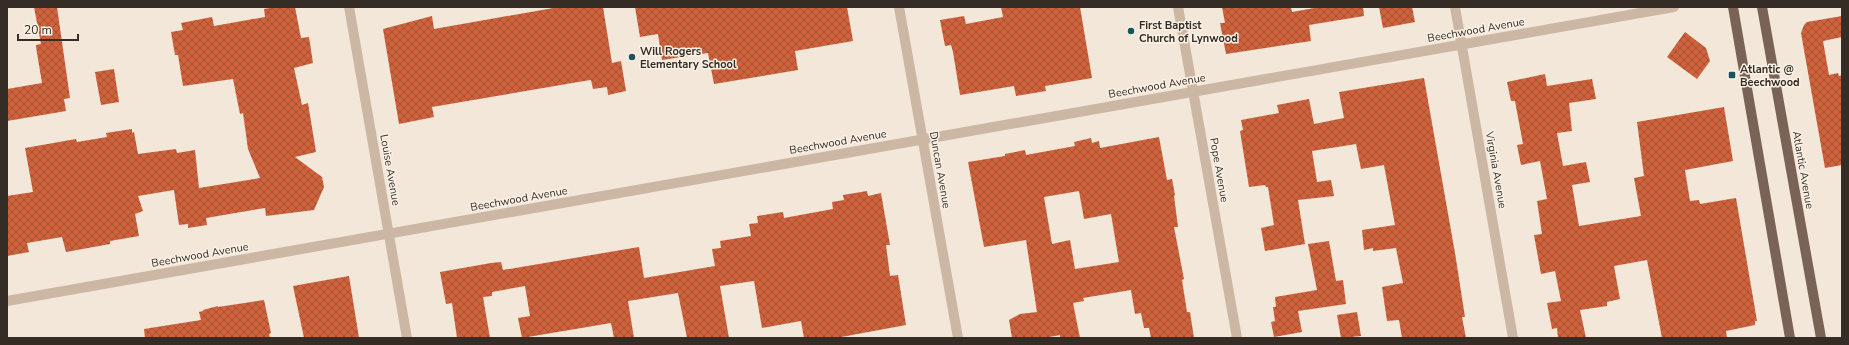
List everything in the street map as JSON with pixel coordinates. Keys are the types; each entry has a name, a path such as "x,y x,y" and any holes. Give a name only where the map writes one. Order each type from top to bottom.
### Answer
{"main road":[{"path":"1733,7 1790,338"},
{"name":"Atlantic Avenue","path":"1762,7 1821,338"}],"street":[{"name":"Louise Avenue","path":"349,7 407,338"},
{"name":"Duncan Avenue","path":"899,7 958,338"},
{"name":"Pope Avenue","path":"1178,7 1236,338"},
{"name":"Virginia Avenue","path":"1455,7 1513,338"},
{"name":"Beechwood Avenue","path":"7,301 1674,7"}],"building":[{"path":"34,7 57,7 70,98 64,99 66,111 7,121 7,89 42,83 36,47 36,45 41,44"},
{"path":"275,7 295,7 301,38 309,37 313,63 294,68 302,105 308,103 316,152 295,157 322,177 324,187 314,210 266,216 265,208 206,218 207,225 188,228 188,224 179,225 174,190 138,196 143,211 135,214 139,236 110,241 110,244 66,252 62,237 27,243 29,252 7,256 7,196 33,192 25,148 76,139 77,142 107,137 106,133 132,129 132,133 134,132 138,154 176,149 177,153 195,150 199,188 260,178 248,149 243,113 240,114 233,79 183,86 178,55 175,55 171,32 183,30 181,23 212,17 214,26 265,17 264,9"},
{"path":"559,7 603,7 612,63 621,61 626,91 608,95 607,87 593,89 591,80 584,81 432,107 434,117 399,124 383,29 432,16 434,29"},
{"path":"635,7 847,7 853,41 795,51 798,70 714,84 708,53 662,60 658,34 640,37"},
{"path":"1001,7 1080,7 1092,78 1045,86 1046,91 1016,96 1014,86 960,95 953,52 951,45 945,46 940,20 964,16 966,24 1003,17"},
{"path":"1222,7 1291,7 1292,12 1320,7 1363,7 1364,16 1309,25 1311,41 1226,54 1220,23 1225,23"},
{"path":"1379,7 1412,7 1415,22 1383,28"},
{"path":"1842,16 1842,37 1823,41 1829,75 1838,73 1839,76 1842,75 1842,165 1825,168 1801,33 1807,22"},
{"path":"1685,32 1706,48 1710,61 1697,79 1667,57"},
{"path":"114,69 119,102 101,105 95,72"},
{"path":"1545,74 1547,86 1592,79 1596,99 1569,103 1572,131 1557,133 1563,166 1586,162 1590,182 1572,185 1579,226 1641,216 1634,178 1644,176 1637,122 1724,107 1733,161 1685,170 1690,201 1699,200 1700,204 1736,198 1757,321 1755,321 1755,325 1726,331 1727,338 1662,338 1647,260 1614,266 1620,299 1607,302 1607,306 1580,310 1586,338 1558,338 1557,328 1552,329 1547,303 1561,301 1555,271 1541,274 1534,235 1542,234 1537,201 1547,199 1540,161 1521,165 1517,145 1523,144 1515,101 1511,101 1507,82"},
{"path":"1424,78 1455,253 1465,317 1462,317 1466,338 1402,338 1399,320 1387,321 1382,287 1403,283 1396,248 1373,251 1373,248 1364,250 1362,230 1395,225 1384,165 1361,169 1356,144 1312,151 1317,182 1331,180 1334,196 1298,200 1305,244 1265,251 1261,228 1274,225 1268,187 1265,185 1249,187 1240,131 1243,130 1241,120 1279,113 1277,105 1309,99 1314,124 1344,118 1339,92"},
{"path":"1159,137 1167,180 1172,179 1175,195 1178,227 1174,227 1184,279 1182,280 1187,312 1190,312 1194,338 1151,338 1149,328 1144,328 1141,313 1135,314 1131,290 1083,298 1084,301 1073,303 1080,338 1060,338 1060,335 1044,338 1012,338 1009,320 1020,314 1037,312 1026,240 984,247 968,162 1005,156 1005,154 1025,150 1026,155 1075,146 1074,142 1091,138 1092,143 1099,141 1100,148","holes":["1079,191 1084,219 1111,214 1119,262 1075,269 1070,240 1052,244 1044,197"]},
{"path":"867,191 868,196 881,193 890,245 886,245 890,276 898,275 906,325 836,338 804,338 801,321 762,328 754,281 720,286 729,338 687,338 678,293 628,301 634,338 614,338 611,323 522,338 518,318 530,316 525,286 492,292 492,296 483,297 490,338 457,338 452,303 446,304 440,272 491,263 501,262 503,270 639,247 644,278 715,266 712,249 721,248 720,241 751,236 749,224 758,223 757,216 783,212 784,218 833,209 832,202 844,200 843,195"},
{"path":"1329,241 1336,281 1343,280 1346,304 1298,311 1302,332 1274,337 1271,322 1275,321 1273,307 1276,307 1275,297 1317,290 1308,244"},
{"path":"349,276 359,338 304,338 293,286"},
{"path":"264,300 271,333 269,334 270,338 145,338 144,329 201,320 199,312 203,310 218,306"},
{"path":"1357,312 1361,336 1341,338 1337,315"}],"place":[{"name":"First Baptist Church of Lynwood","path":"1131,31"},
{"name":"Will Rogers Elementary School","path":"632,57"},
{"name":"Atlantic @ Beechwood","path":"1732,75"}]}
